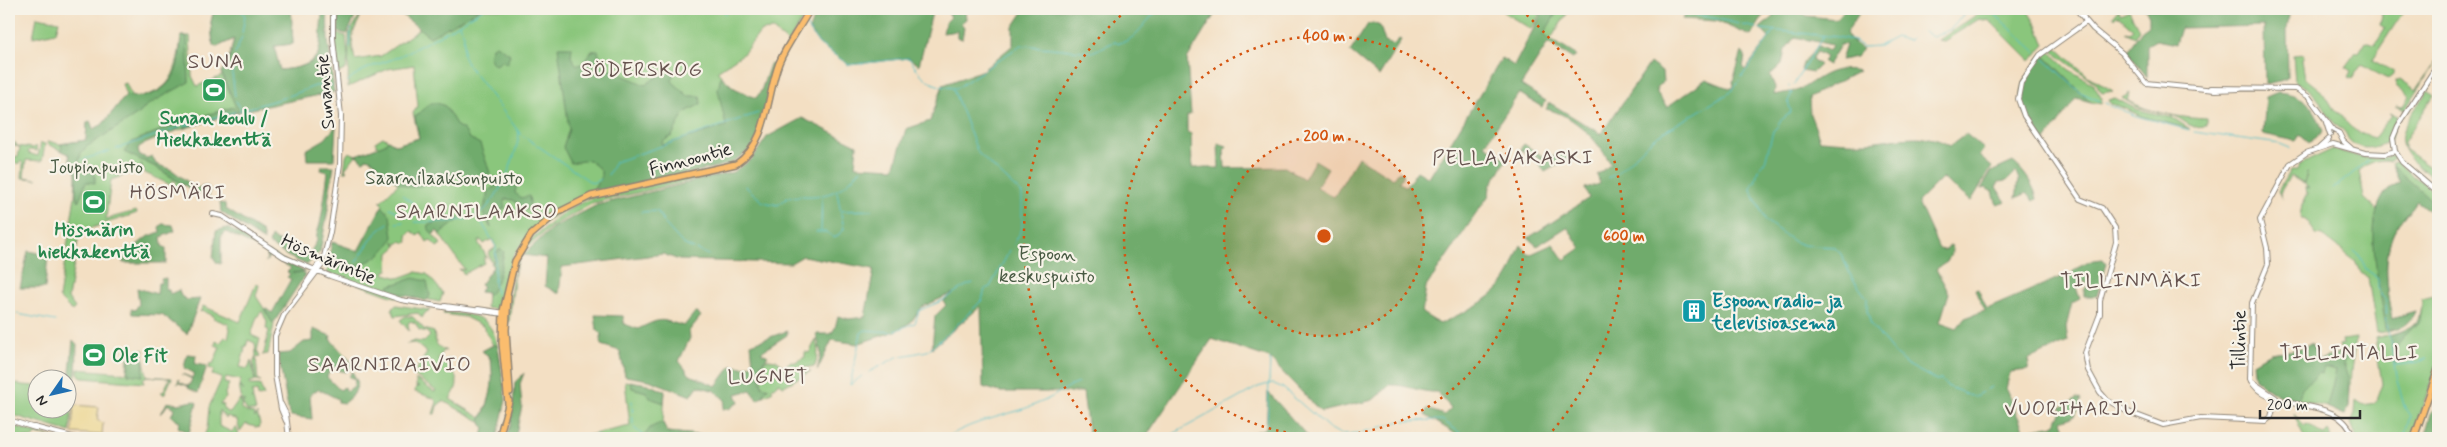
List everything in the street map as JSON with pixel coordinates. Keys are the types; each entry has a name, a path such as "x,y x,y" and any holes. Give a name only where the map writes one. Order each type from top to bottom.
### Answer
{"main road":[{"name":"Finnoontie","path":"499,438 508,404 504,313 511,271 518,253 531,234 557,214 580,200 594,195 736,164 746,158 758,139 781,60 810,9"},
{"path":"2414,438 2438,369"}],"street":[{"name":"Sunantie","path":"289,438 284,408 281,404 274,376 275,336 280,320 316,271 323,257 330,232 339,172 342,121 333,38 333,9"},
{"path":"2078,9 2086,22 2122,53 2146,83 2236,91 2240,89 2296,89 2309,96 2324,120 2353,149"},
{"path":"2086,22 2040,55 2021,83 2018,99 2024,116 2080,199 2102,208 2115,228 2116,242 2100,300 2100,314 2085,353 2088,370 2100,392 2107,400 2126,411 2166,425 2201,418 2266,421 2271,418 2276,398"},
{"path":"2438,64 2395,131 2393,138 2395,151 2402,162 2438,193"},
{"path":"2324,120 2329,137 2335,144 2365,153 2382,153 2387,150 2395,151"},
{"name":"Tillintie","path":"2319,148 2335,132"},
{"path":"2335,144 2342,139"},
{"name":"Tillintie","path":"2335,144 2319,148 2290,164 2261,215 2260,224 2268,260 2265,276 2252,303 2249,369 2251,382 2276,398 2328,411 2345,422 2354,438"},
{"name":"Hösmärintie","path":"213,214 222,216 284,257 379,294 442,306 504,313"},
{"path":"9,420 76,438"}],"green space":[{"name":"Joupinpuisto","path":"214,9 291,9 293,44 274,46 279,70 303,66 317,56 321,50 329,49 334,92 249,109 132,144 135,157 156,167 184,185 176,187 174,185 176,182 172,180 171,185 145,173 141,163 142,169 111,180 106,219 136,211 137,213 97,226 79,235 68,298 75,308 72,311 59,298 75,196 76,173 70,163 69,154 47,144 48,141 59,144 86,140 87,123 90,121 93,129 102,125 126,96 122,84 126,83 132,97 146,95 164,86 175,70 181,36 190,36 192,76 197,86 222,76 221,72 228,63 234,39 217,47 213,46 211,22"},
{"path":"214,9 291,9 293,44 274,46 280,70 296,68 308,64 315,59 320,44 323,9 327,9 328,40 334,92 238,112 221,72 228,63 234,39 217,47 213,46 211,22"},
{"path":"369,9 400,9 405,11 418,9 480,9 430,37 401,14 372,14"},
{"name":"Saarnilaaksonpuisto","path":"418,9 809,9 788,43 773,30 761,31 743,54 717,71 733,87 764,111 631,185 576,201 532,231 513,256 501,302 495,309 486,308 487,293 480,292 483,286 480,285 493,267 491,263 494,261 491,261 488,253 496,247 492,239 484,244 481,240 478,242 488,259 484,256 484,263 464,274 459,269 465,270 437,231 433,235 441,244 437,247 430,240 427,242 421,232 418,236 412,231 407,235 408,242 405,243 402,241 397,244 393,241 397,246 389,253 388,270 384,272 385,274 399,278 416,272 427,274 443,293 440,302 405,295 402,298 391,296 327,273 332,242 358,251 383,205 380,202 398,184 374,162 367,158 363,161 356,155 378,147 375,142 383,137 396,145 419,138 413,113 418,106 414,65 388,69 348,87 349,33 363,11 353,33 352,45 355,60 381,56 418,30 414,11"},
{"path":"819,9 933,9 919,65 909,58 849,65 819,44 809,29"},
{"path":"946,9 965,9 966,19 961,23 964,27 962,39 957,37 957,31 943,33 945,23 951,17"},
{"name":"Espoon keskuspuisto","path":"1025,9 1126,9 1134,15 1139,9 1218,9 1187,59 1191,114 1187,116 1187,132 1191,134 1192,168 1219,168 1218,143 1227,146 1224,150 1225,168 1285,167 1304,179 1315,160 1328,168 1317,187 1334,197 1358,157 1393,179 1399,171 1404,174 1399,182 1406,187 1417,171 1429,178 1502,58 1514,66 1544,9 1559,9 1543,35 1576,55 1573,59 1548,43 1521,85 1546,101 1542,107 1519,93 1485,145 1507,160 1490,186 1489,195 1426,287 1422,313 1440,324 1480,303 1498,289 1506,280 1521,245 1529,255 1553,244 1564,260 1581,248 1567,227 1537,246 1528,238 1589,198 1585,188 1600,184 1597,175 1611,164 1592,137 1576,123 1557,112 1546,109 1550,103 1601,134 1650,63 1662,72 1663,82 1657,87 1657,93 1667,107 1706,79 1734,88 1733,81 1742,52 1745,56 1743,68 1745,70 1769,38 1760,28 1773,17 1772,9 1801,9 1800,11 1807,16 1837,19 1845,9 1862,9 1846,33 1851,41 1863,49 1856,57 1841,60 1846,45 1841,44 1828,65 1823,62 1826,57 1817,52 1812,59 1820,65 1813,72 1801,70 1803,63 1818,46 1829,51 1832,45 1795,37 1785,50 1782,64 1770,75 1775,87 1774,95 1801,89 1821,76 1834,71 1859,71 1809,97 1810,114 1820,140 1861,142 1920,137 1941,141 1950,146 1966,134 1984,149 1979,156 1992,167 1971,201 1942,178 1918,202 1939,249 1945,250 1951,245 1953,250 1947,262 1936,269 1949,293 1940,322 1957,328 1965,318 1984,311 1975,290 1978,289 1987,309 2063,276 2065,282 2075,269 2093,260 2103,259 2106,263 2097,296 2084,296 2084,290 2088,285 2083,281 2076,287 2080,299 2072,303 2066,327 2068,342 2029,359 2028,370 2010,372 2006,389 2024,431 2054,425 2063,410 2060,408 2077,398 2081,400 2079,404 2080,409 2074,416 2062,421 2065,429 2056,438 1462,438 1425,415 1427,409 1444,415 1451,408 1437,392 1390,385 1373,400 1321,412 1269,358 1212,339 1145,438 1089,438 1083,392 1000,392 983,387 981,306 932,348 935,316 946,305 943,302 953,293 922,307 911,322 896,331 857,344 832,340 817,371 821,353 816,334 831,334 835,328 838,316 849,319 865,317 874,269 803,256 791,263 679,260 663,254 562,267 559,294 545,286 547,258 523,255 552,228 597,205 733,172 752,159 767,137 802,118 857,145 855,166 894,168 906,129 930,121 943,85 983,70 1013,45 1013,27"},
{"path":"1505,9 1543,9 1531,29 1503,12"},
{"path":"1559,9 1570,9 1550,40 1542,35"},
{"path":"1687,9 1768,9 1751,36 1716,21 1682,19"},
{"path":"1985,9 2027,10 2038,27 2045,45 2030,61 1990,21 1979,19 1944,41 1939,40"},
{"path":"2119,9 2120,14 2129,10 2139,29 2135,37 2125,32 2129,33 2133,29 2117,15 2114,18 2113,16"},
{"path":"2145,9 2290,9 2287,29 2288,77 2284,80 2265,84 2264,26 2181,28 2176,44 2156,40 2147,45 2147,77 2127,51 2142,30 2149,25 2149,17"},
{"path":"2379,9 2405,9 2372,60 2394,72 2394,75 2389,79 2386,78 2362,64 2352,79 2348,77 2351,71 2345,67 2366,41 2375,44 2385,28 2380,25 2382,16"},
{"path":"358,11 347,34 338,32 339,13"},
{"path":"335,15 337,34 346,36 348,58 346,69 339,73 335,42"},
{"path":"37,17 59,21 56,32 33,37"},
{"path":"1373,23 1380,26 1385,42 1393,45 1399,39 1401,40 1379,76 1350,52 1368,24"},
{"path":"181,36 187,37 189,82 146,106 140,113 86,147 81,153 79,161 88,173 91,170 95,176 95,183 86,182 79,201 76,195 76,173 69,154 62,151 61,144 86,140 87,123 90,121 93,129 102,125 126,95 147,95 165,86 174,75 177,66"},
{"path":"496,45 510,54 507,64 502,60 497,65 493,64 489,56 492,47"},
{"path":"558,47 572,47 571,57 577,65 582,64 592,51 598,50 602,66 645,85 661,74 674,71 672,81 688,96 700,96 701,104 684,113 672,136 662,142 662,145 726,126 718,90 721,76 732,87 756,98 761,91 770,64 776,66 757,138 751,149 730,164 588,196 601,179 601,170 589,160 571,163 563,147 569,129"},
{"path":"2056,47 2088,76 2113,91 2102,93 2094,82 2055,53 2053,50"},
{"path":"2049,51 2068,69 2093,84 2102,99 2101,104 2091,102 2043,55"},
{"path":"2304,54 2302,60 2305,78 2324,93 2335,111 2343,116 2348,124 2356,130 2374,138 2392,115 2390,113 2397,116 2390,141 2375,147 2365,148 2355,145 2350,141 2344,131 2335,124 2314,94 2303,85 2295,82 2293,55"},
{"path":"2043,55 2091,102 2076,98 2045,142 2032,125 2023,108 2021,99 2025,80"},
{"path":"2438,58 2405,110 2396,106 2403,107 2409,97 2396,86 2396,81 2400,79 2416,90"},
{"path":"2428,90 2434,95 2404,142 2404,149 2402,146 2402,136 2404,127"},
{"path":"2278,92 2296,96 2308,103 2317,115 2323,132 2309,143 2300,135 2296,141 2263,134 2266,97"},
{"path":"2130,93 2127,100 2154,111 2137,107 2122,98"},
{"path":"2115,98 2136,109 2173,118 2190,129 2144,117 2108,100"},
{"path":"431,103 445,106 457,126 464,130 469,138 480,144 490,173 480,187 467,178 456,174 438,177 416,187 408,186 394,180 372,160 367,158 363,161 356,155 385,144 388,140 396,145 419,138 415,117"},
{"path":"233,107 236,113 184,128 182,122"},
{"path":"2169,115 2207,119 2207,126 2193,127 2175,116"},
{"path":"178,123 180,126 176,131 138,148 139,155 147,158 152,156 156,164 172,170 196,188 207,186 210,189 209,196 195,192 156,167 124,152 132,142"},
{"path":"336,126 334,160 307,160 306,150 325,139"},
{"path":"15,142 17,146 33,148 36,146 37,151 29,150 28,153 38,156 41,143 45,144 42,161 26,160 24,177 37,179 22,178 23,164 21,161 18,164 11,160 9,176 9,160 12,156 18,157 20,147 14,146"},
{"path":"1524,144 1547,159 1559,153 1564,155 1567,153 1570,158 1545,172 1539,164 1541,158 1529,155 1520,149"},
{"path":"2333,149 2363,158 2388,157 2388,155 2395,157 2390,161 2374,162 2359,171 2364,198 2377,210 2387,190 2400,183 2391,163 2396,162 2438,195 2438,217 2417,201 2396,228 2390,242 2387,275 2393,318 2415,311 2408,321 2389,331 2377,333 2368,278 2359,270 2355,261 2322,235 2316,234 2307,221 2300,217 2302,204 2305,202 2303,202 2307,194 2306,187 2309,188 2305,185 2307,172 2304,184 2290,176 2280,193 2282,199 2278,191 2290,170 2297,170 2299,165"},
{"path":"2404,149 2438,173 2435,178 2427,174 2416,164"},
{"path":"349,152 356,155 345,169 347,171 344,172 346,156"},
{"path":"2013,162 2028,179 2037,199 2034,201 2027,193 2016,198 2019,180 2016,172 2007,181 1999,182 1996,187 2006,202 1997,205 1993,192 1985,188 1981,189 1991,172"},
{"path":"2392,165 2438,206 2436,216 2417,201 2394,232 2390,242 2387,264 2389,297 2393,318 2415,311 2404,325 2386,329 2374,248 2374,227 2378,208 2386,192 2400,183"},
{"path":"322,166 334,166 329,204 320,252 307,265 287,256 269,244 271,237 299,253 303,251 309,254 317,241 328,172 321,170"},
{"path":"736,167 706,177 593,203 551,227 525,249 519,259 515,272 509,322 507,322 512,281 518,258 531,239 560,215 576,205 599,196"},
{"path":"495,177 507,182 511,178 517,182 515,193 521,198 529,196 530,203 526,210 513,200 506,199 504,203 505,208 488,216 491,228 483,213 488,191 495,186"},
{"path":"220,203 225,204 226,209 262,232 264,241 221,212"},
{"path":"382,206 390,215 393,237 382,252 365,263 356,266 346,268 328,267 332,242 358,251"},
{"path":"442,219 460,219 440,234 437,231 432,234 427,226"},
{"path":"162,224 173,225 175,231 161,237 162,246 166,248 166,263 123,263 123,256 147,237 160,232 159,227"},
{"path":"227,228 240,234 264,251 226,232 221,236 221,264 217,263 213,257 216,231"},
{"path":"501,249 504,252 498,276 494,288 487,296 487,293 480,292 483,286 480,285 493,267 491,263 494,261 495,253"},
{"path":"28,251 48,255 45,288 20,288"},
{"path":"269,252 305,272 301,272 305,275 273,324 264,309 272,313 291,279 287,277 290,274 287,272 291,268 269,256 266,262"},
{"path":"166,278 166,290 169,290 170,294 179,290 181,296 187,300 200,299 187,334 162,315 132,314 131,309 135,310 139,304 137,288 157,294 158,283 161,283 161,279"},
{"path":"413,278 427,281 430,296 426,301 388,290 389,286"},
{"path":"256,284 259,285 256,296 274,324 268,354 262,355 269,330 266,329 267,322 262,311 257,317 251,335 260,339 257,351 260,357 256,358 258,381 261,382 256,381 253,364 256,356 255,343 248,340 246,347 243,347 245,349 240,367 248,369 251,361 255,381 250,382 250,385 260,385 264,396 258,397 257,391 252,392 253,398 250,400 253,399 256,411 247,411 242,402 245,401 242,401 239,386 244,391 239,384 241,380 226,377 224,383 229,384 225,393 226,398 220,404 224,405 223,409 230,413 240,399 243,407 240,407 246,412 254,414 255,418 257,414 260,424 258,428 246,424 240,432 237,420 227,416 226,419 219,410 219,426 232,432 236,427 239,435 238,438 203,438 207,429 209,407 222,378 212,375 214,370 209,368 210,363 213,364 220,347 215,345 216,341 220,343 225,337 228,338 230,329 228,324 213,318 214,316 203,311 200,312 203,306 240,322"},
{"path":"2438,295 2438,363 2411,438 2357,438 2351,423 2355,413 2356,400 2363,405 2375,403 2382,384 2375,338 2408,328 2418,317 2422,299"},
{"path":"396,305 430,310 422,318 418,313 395,316 392,309"},
{"path":"2422,305 2420,320 2398,344 2395,365 2389,335 2402,331 2414,324 2419,316"},
{"path":"696,311 701,316 689,331 690,338 679,361 690,375 716,386 731,366 745,367 753,364 751,344 787,331 787,335 761,352 768,356 758,368 762,386 769,388 763,394 764,396 757,400 751,390 736,394 739,402 729,409 723,409 725,400 715,391 698,386 691,396 649,380 625,376 620,351 601,345 601,334 597,330 595,315 623,316 624,324 638,329 661,320 684,326"},
{"path":"444,312 475,316 486,322 498,346 503,383 505,384 482,438 484,428 480,421 443,401 437,406 435,414 433,414 437,402 433,398 415,392 416,387 419,387 416,386 416,379 434,392 436,391 413,374 427,353 415,343 406,344 414,341 424,342 430,336 427,332 419,330 416,324 411,321 408,323 409,331 400,320 406,316 413,317 424,329 434,332 437,344 446,351 444,350 438,359 444,364 449,358 445,364 456,377 456,389 450,399 481,418 487,405 493,373 489,358 482,351 493,345 483,326 465,317 443,314"},
{"path":"313,329 331,336 330,339 355,366 345,372 331,368 327,377 340,390 344,387 347,391 354,386 355,379 349,377 352,371 358,383 354,394 344,403 338,402 338,399 318,389 310,395 312,419 291,416 289,414 278,354 290,353 304,342 313,341"},
{"path":"2356,338 2351,370 2349,407 2345,415 2327,407 2278,395 2255,379 2253,363 2270,353 2295,350 2311,344 2319,360 2341,352 2339,346 2343,345 2342,340"},
{"path":"73,340 77,344 76,370 70,370"},
{"path":"816,340 818,352 815,366 804,368 805,372 811,371 784,386 778,383 771,389 773,391 764,396 764,387 762,386 758,368 767,359 777,360 784,367 791,361 793,363 805,357 805,352 809,353"},
{"path":"2311,344 2319,360 2342,352 2348,357 2343,363 2348,377 2349,407 2345,415 2327,407 2336,370 2323,367 2321,374 2318,373 2302,389 2298,400 2278,395 2255,379 2253,363 2270,353 2295,350"},
{"path":"493,345 498,346 506,400 497,438 482,438 484,428 480,421 487,406 492,374 490,357 482,351"},
{"path":"144,350 143,376 128,374 130,353 137,353"},
{"path":"128,353 130,353 128,374 142,372 144,360 147,376 143,379 144,383 82,378 78,373 78,369 125,373 127,371"},
{"path":"187,354 196,355 195,364 207,366 198,393 188,388 188,386 177,384 179,379 179,382 189,386 192,379 182,374 192,378 194,373 184,368"},
{"path":"524,373 520,384 522,406 515,438 506,438 511,425 515,382"},
{"path":"147,376 172,378 164,395 161,392 163,392 170,378"},
{"path":"9,381 28,385 28,420 9,414"},
{"path":"625,381 647,384 665,391 663,423 667,432 729,438 576,438 630,426"},
{"path":"630,381 647,384 665,391 664,403 650,398 646,392 632,388"},
{"path":"1268,392 1309,438 1240,438 1266,428"},
{"path":"194,401 197,403 189,433 178,427 180,422 171,416 175,408 168,404 161,414 167,402 178,404"},
{"path":"2432,410 2438,413 2438,438 2424,438"},
{"path":"2294,414 2305,427 2306,424 2309,425 2324,435 2328,431 2332,438 2304,438"},
{"path":"29,420 71,420 70,432"},
{"path":"663,423 667,432 729,438 633,438 645,435 650,428"},
{"path":"9,425 56,438 35,434 34,438 9,438"}],"sand":[{"path":"78,405 99,407 97,420 103,423 102,435 72,433 73,420 78,420"}],"waterway":[{"path":"240,9 245,16 242,33"},
{"path":"347,82 352,77 373,66 412,50 483,9"},
{"path":"622,10 626,9"},
{"path":"724,9 725,14"},
{"path":"793,9 801,18"},
{"path":"805,24 819,44 849,65 909,58 923,76 934,84 957,88 1021,45 1092,52 1114,42 1128,40 1161,9"},
{"path":"1923,32 1933,37 1951,29 1968,9"},
{"path":"1989,9 2036,52"},
{"path":"1694,15 1757,28"},
{"path":"415,222 462,220 476,216 484,210 499,191 518,142 519,132 463,56 464,34 459,25"},
{"path":"350,47 351,29"},
{"path":"1760,29 1838,37 1855,41 1863,47 1879,46 1896,37 1908,41 1911,38"},
{"path":"1616,174 1655,137 1731,92 1774,31"},
{"path":"1794,84 1823,36"},
{"path":"235,54 242,37"},
{"path":"235,59 232,73 235,96"},
{"path":"2044,59 2080,92 2100,101"},
{"path":"289,96 315,86 332,85"},
{"path":"953,89 978,153 1022,194 1022,229 1013,246"},
{"path":"1790,92 1792,93 1788,101 1791,112 1779,122 1779,125 1773,131 1765,162 1758,170 1755,182 1752,184 1751,190 1766,221 1793,241 1803,245 1834,247 1841,254 1852,278 1867,298 1867,310 1871,325 1894,353 1906,364 1936,380 1942,380 1947,386 1974,397 1982,392"},
{"path":"239,111 286,97"},
{"path":"236,101 241,109"},
{"path":"2105,103 2136,116 2189,130"},
{"path":"183,126 235,112"},
{"path":"608,175 615,162 758,113"},
{"path":"169,131 180,127"},
{"path":"116,149 166,132"},
{"path":"2194,132 2280,144 2290,148"},
{"path":"519,133 592,183 601,179"},
{"path":"82,160 110,151"},
{"path":"2332,190 2369,160"},
{"path":"802,196 828,194 835,191 848,183 861,169"},
{"path":"1608,178 1614,175"},
{"path":"745,186 763,202 778,205 787,198 800,196"},
{"path":"816,232 826,232 835,238 844,229 837,192"},
{"path":"390,208 406,216 417,215 413,203 402,195"},
{"path":"821,231 822,198"},
{"path":"841,211 872,210"},
{"path":"641,212 657,211 664,222"},
{"path":"478,216 496,247 494,282 497,297"},
{"path":"396,223 403,222"},
{"path":"356,262 375,234 388,223"},
{"path":"665,224 683,244 694,249"},
{"path":"697,250 709,255"},
{"path":"869,372 897,357 927,351 952,330 982,300 985,289 990,287 1010,250"},
{"path":"2354,251 2359,255 2366,269 2378,279 2378,288 2386,301 2387,323 2396,376 2405,408 2410,416 2404,438"},
{"path":"862,376 850,385 861,333 865,330 892,332 915,323 919,311 942,301 973,283"},
{"path":"17,314 55,321"},
{"path":"2394,365 2418,363 2427,358"},
{"path":"1267,425 1270,360"},
{"path":"946,438 982,421 1032,406 1078,383"},
{"path":"1166,438 1258,387 1272,383 1283,388 1329,428 1340,434 1360,433"},
{"path":"1986,390 1991,387"},
{"path":"632,401 633,424"},
{"path":"1405,421 1442,420 1466,437 1520,435 1531,438"},
{"path":"1391,424 1401,421"},
{"path":"1378,428 1388,425"},
{"path":"634,428 646,438"},
{"path":"1363,432 1374,429"}],"place":[{"name":"Sunan koulu / Hiekkakenttä","path":"214,90"},
{"name":"Hösmärin hiekkakenttä","path":"94,202"},
{"name":"Espoon radio- ja televisioasema","path":"1694,311"},
{"name":"Ole Fit","path":"94,355"}],"district":[{"name":"SUNA","path":"216,61"},
{"name":"SÖDERSKOG","path":"642,69"},
{"name":"PELLAVAKASKI","path":"1513,157"},
{"name":"HÖSMÄRI","path":"178,192"},
{"name":"SAARNILAAKSO","path":"477,211"},
{"name":"TILLINMÄKI","path":"2131,280"},
{"name":"TILLINTALLI","path":"2349,352"},
{"name":"SAARNIRAIVIO","path":"390,364"},
{"name":"LUGNET","path":"768,376"},
{"name":"VUORIHARJU","path":"2071,408"}]}
